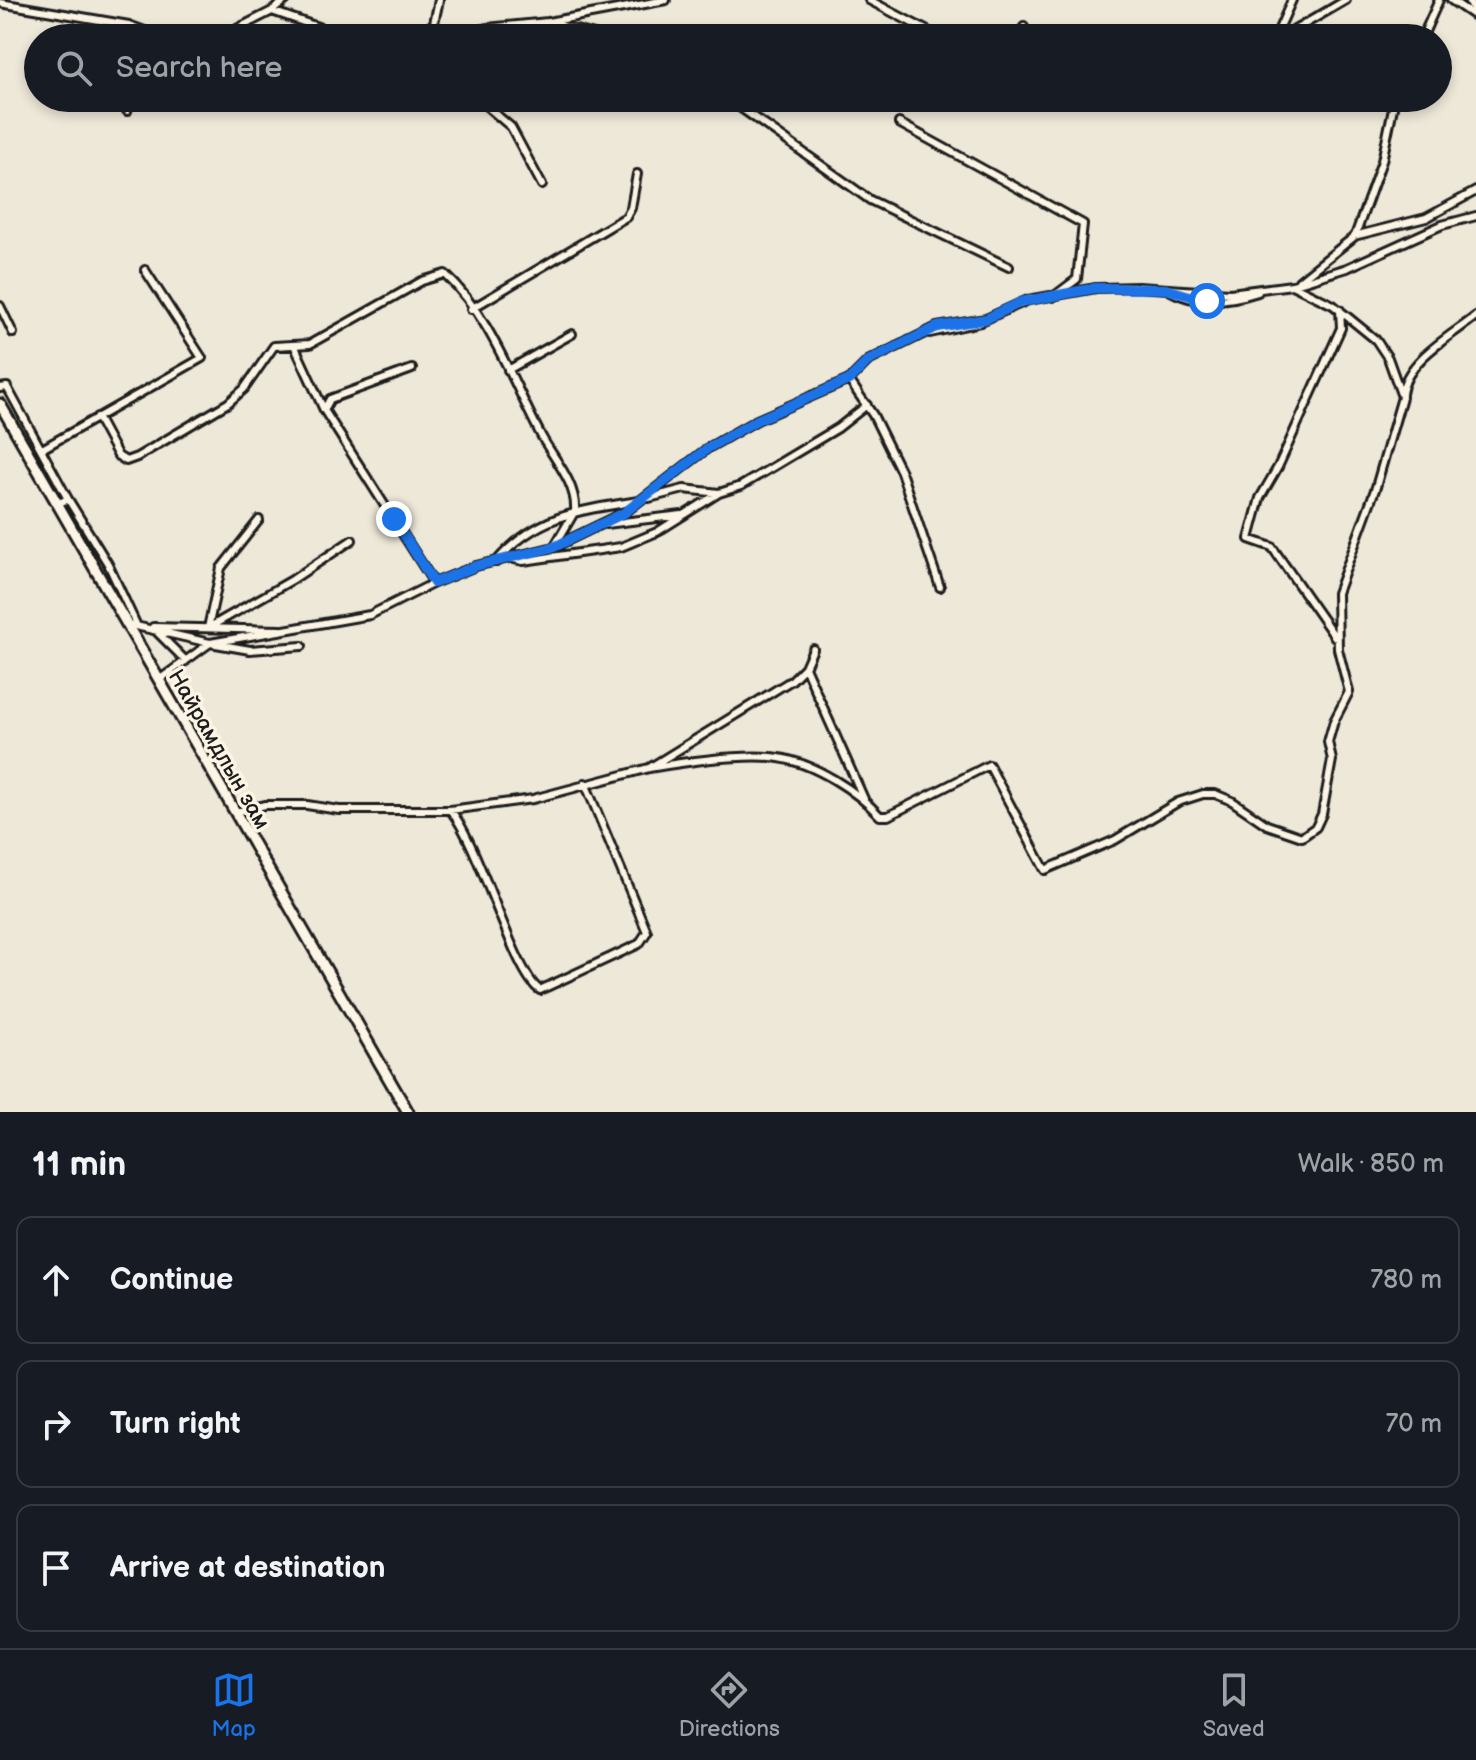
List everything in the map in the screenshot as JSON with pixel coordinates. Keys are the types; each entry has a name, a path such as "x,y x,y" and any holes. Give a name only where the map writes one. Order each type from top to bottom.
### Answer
{"main road":[{"name":"Найрамдлын зам","path":"0,404 57,504 132,624 159,680 408,1112"}],"street":[{"path":"246,24 286,0"},
{"path":"433,24 439,0"},
{"path":"528,24 666,0"},
{"path":"869,0 914,24"},
{"path":"1281,24 1292,0"},
{"path":"1305,24 1346,0"},
{"path":"1428,24 1439,0"},
{"path":"1451,0 1476,16"},
{"path":"1468,0 1476,16"},
{"path":"0,3 123,24"},
{"path":"272,11 309,24"},
{"path":"548,22 555,24"},
{"path":"493,112 511,127 542,185"},
{"path":"747,112 877,205 1009,267"},
{"path":"1354,236 1382,161 1392,112"},
{"path":"899,123 1083,224 1085,231 1077,279 1053,297"},
{"path":"471,309 626,217 631,208 637,174"},
{"path":"1294,284 1354,236 1426,218 1476,191"},
{"path":"159,680 210,643 370,615 434,583 554,547 642,501 708,448 757,420 849,380 868,361 919,335 950,324 993,316 1021,302 1096,288 1230,293 1294,284 1347,268 1442,225 1476,216"},
{"path":"42,449 128,403 161,380 202,358 145,270"},
{"path":"97,417 118,456 126,461 228,403 244,389 274,346 310,344 435,275 445,274 460,288 565,475 575,511 554,547"},
{"path":"1294,284 1340,310 1376,340 1388,358 1402,397"},
{"path":"0,306 13,333"},
{"path":"1337,640 1272,547 1249,539 1260,498 1275,476 1341,328 1340,310"},
{"path":"236,812 265,805 307,805 339,810 450,810 533,799 649,768 701,760 779,758 815,771 865,800 880,816 888,816 989,765 1045,870 1115,840 1178,802 1203,794 1215,794 1232,801 1267,825 1302,837 1316,827 1322,814 1332,760 1328,742 1334,721 1349,697 1337,640 1337,593 1376,487 1402,397 1404,379 1476,316"},
{"path":"508,370 572,334"},
{"path":"295,347 324,410 434,583"},
{"path":"324,410 330,399 412,369"},
{"path":"849,380 867,405 901,472 940,587"},
{"path":"0,388 7,387 68,499 108,564 132,624 250,650 302,646"},
{"path":"510,558 523,561 621,547 657,532 719,493 741,486 769,470 838,428 867,405"},
{"path":"496,562 515,540 538,526 575,511 642,501 684,489 719,493"},
{"path":"57,504 68,499"},
{"path":"601,524 686,514"},
{"path":"208,628 221,568 232,550 259,520"},
{"path":"208,628 292,580 352,540"},
{"path":"152,628 164,625 285,630"},
{"path":"152,628 186,661"},
{"path":"649,768 792,680 805,667 813,649"},
{"path":"805,667 865,800"},
{"path":"450,810 466,832 507,931 532,982 540,990 639,944 647,932 585,783"}],"route":[{"path":"394,519 434,583 476,566 554,547 624,513 668,482 708,448 757,420 849,380 868,361 937,327 986,319 1028,300 1096,288 1166,289 1174,294 1207,301"}]}
